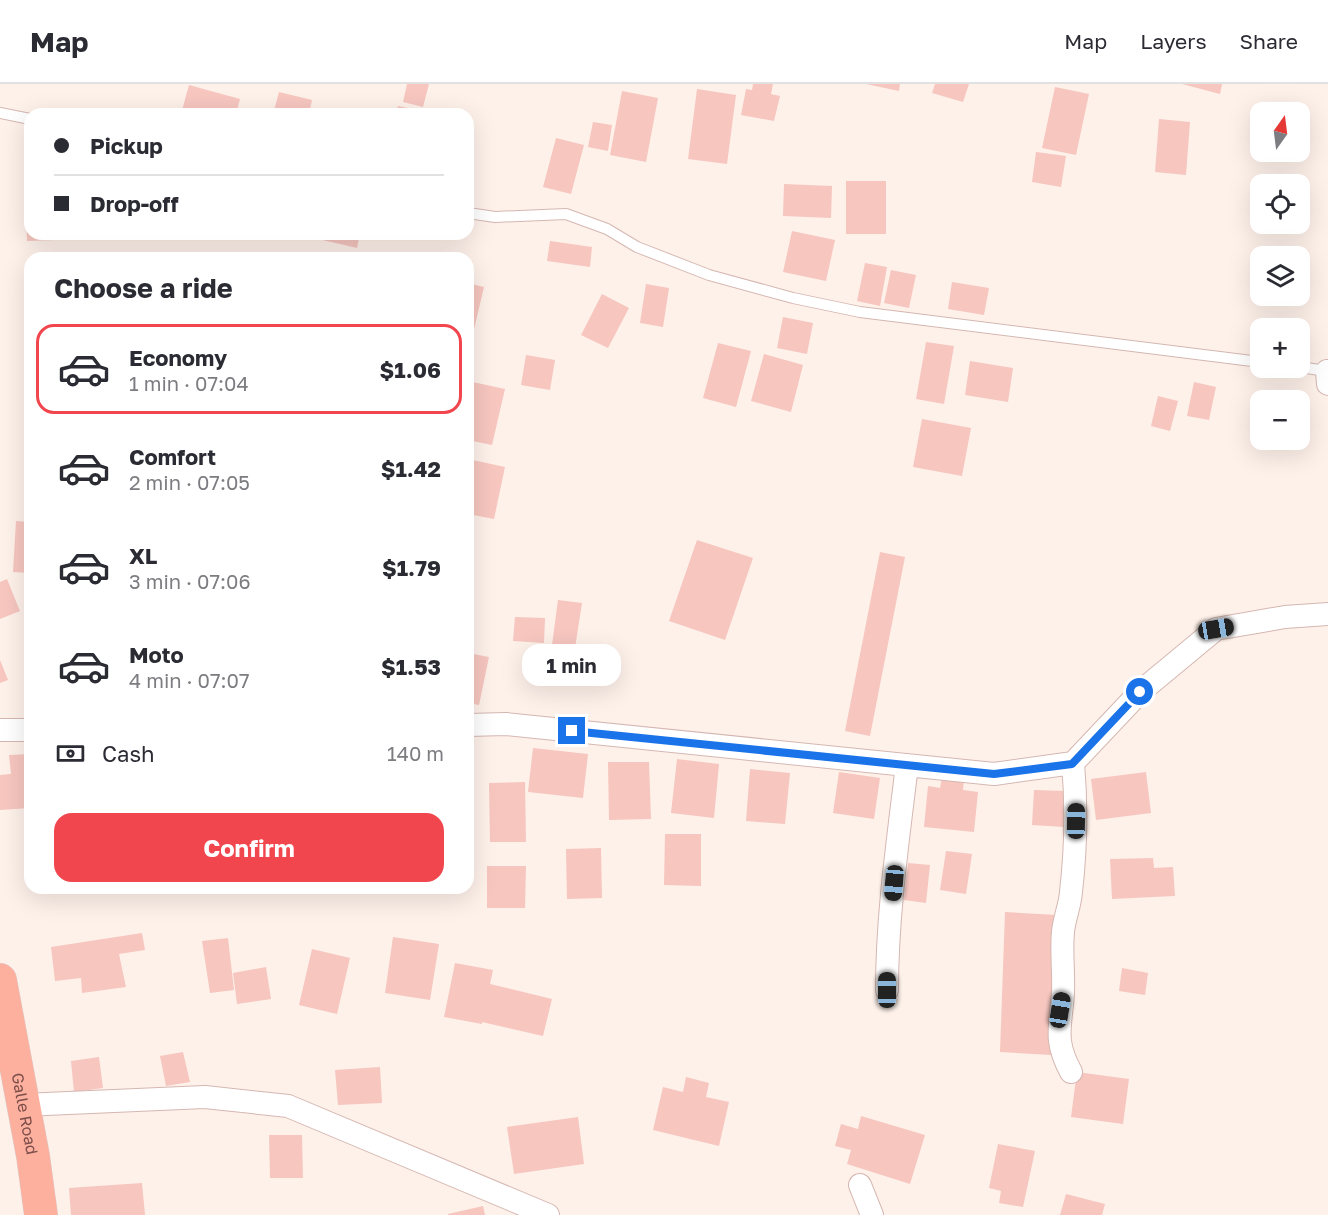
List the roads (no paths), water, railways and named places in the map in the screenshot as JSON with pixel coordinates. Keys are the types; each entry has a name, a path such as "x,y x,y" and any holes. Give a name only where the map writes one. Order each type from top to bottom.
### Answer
{"highway":[{"name":"Galle Road","path":"0,980 41,1215"}],"street":[{"path":"474,725 506,724 994,774 1072,764 1140,692 1216,629 1286,617 1328,614"},
{"path":"0,730 24,730"},
{"path":"1071,1072 1062,1056 1059,1040 1063,994 1063,932 1071,896 1076,839 1077,803 1072,764"},
{"path":"887,990 894,883 907,765"},
{"path":"23,1105 205,1097 288,1106 548,1215"},
{"path":"860,1185 872,1215"}],"lane":[{"path":"0,113 24,118"},
{"path":"474,214 495,217 566,214 608,229 637,247 709,275 794,298 860,312 1250,361"},
{"path":"1310,371 1327,377"}]}
